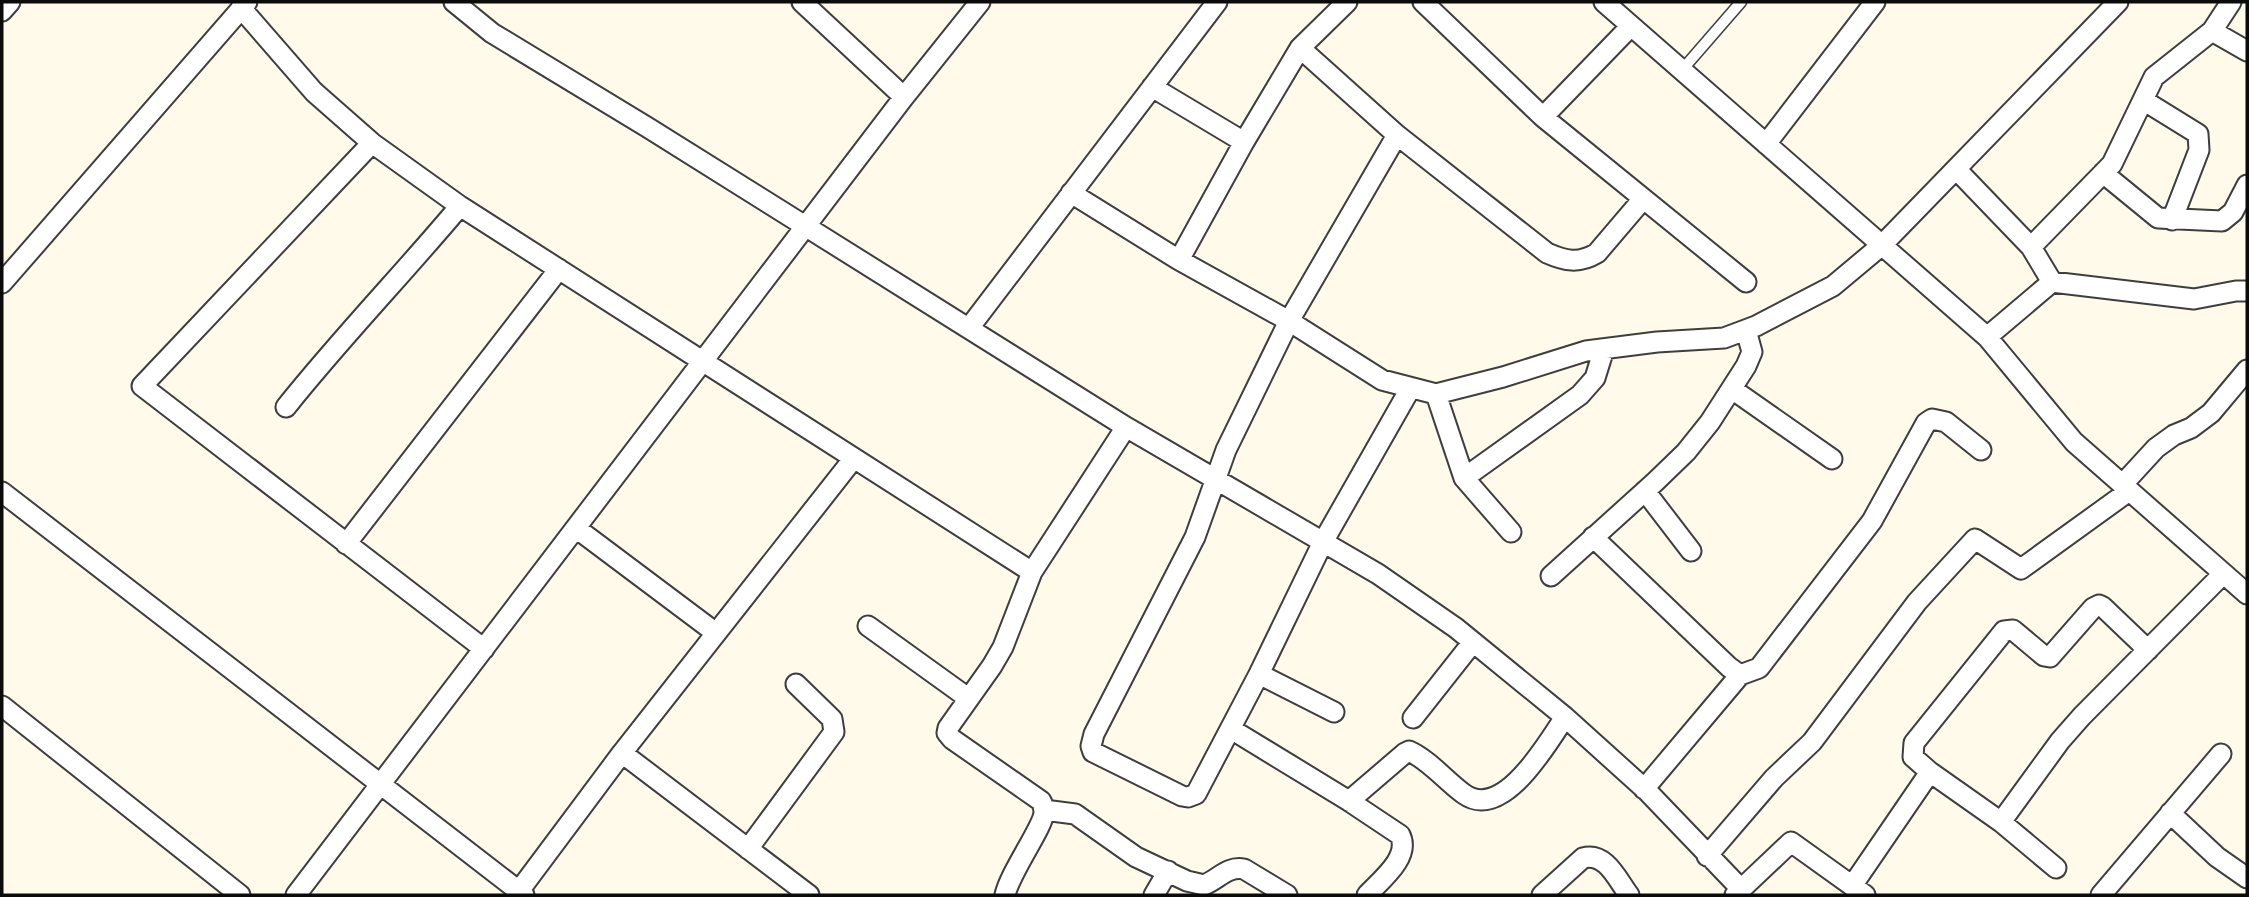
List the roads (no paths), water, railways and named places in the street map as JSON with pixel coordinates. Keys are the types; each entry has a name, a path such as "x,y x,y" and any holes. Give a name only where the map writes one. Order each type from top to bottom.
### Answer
{"street":[{"path":"2,11 10,2"},
{"path":"454,2 492,33 807,226 1126,427 1378,574 1473,642 1566,717 1644,789 1738,892 1791,842 1858,891 1930,772"},
{"path":"296,895 904,97 980,2"},
{"path":"969,328 1217,2"},
{"path":"1179,260 1300,48 1347,2"},
{"path":"1423,2 1543,117 1746,282"},
{"path":"1604,2 1987,337 2074,442 2247,594"},
{"path":"1766,144 1875,2"},
{"path":"1071,193 1179,260 1289,321 1382,380 1436,394 1503,377 1586,351 1657,342 1724,338 1746,330 1833,286 1882,245 2118,2"},
{"path":"2031,247 2112,164 2154,77 2212,31 2231,2"},
{"path":"2,283 244,5 314,92 372,143 460,206 1032,572"},
{"path":"812,5 904,97"},
{"path":"1543,117 1631,26"},
{"path":"2212,31 2247,51"},
{"path":"1300,48 1397,135 1538,247 1566,261 1588,258 1597,253 1643,199"},
{"path":"1152,87 1244,142"},
{"path":"2143,100 2198,134 2199,150 2172,220"},
{"path":"1397,135 1289,321 1226,450 1195,537 1094,734 1091,746 1093,752 1182,796 1192,796 1200,789 1323,542 1410,389"},
{"path":"372,143 142,386 484,649"},
{"path":"1956,169 2031,247 2052,282"},
{"path":"2103,173 2147,211 2158,218 2172,220 2222,221 2233,212 2247,185"},
{"path":"286,408 330,351 391,288 460,206"},
{"path":"346,544 559,269"},
{"path":"1987,337 2052,282 2194,299 2236,290 2247,291"},
{"path":"1551,576 1686,452 1710,422 1752,352 1746,330"},
{"path":"1464,478 1580,395 1595,378 1604,349"},
{"path":"1707,856 1767,786 1812,742 1917,602 1975,538 2021,569 2126,488 2156,448 2201,422 2247,370"},
{"path":"1732,389 1832,459"},
{"path":"1436,394 1464,478 1511,532"},
{"path":"1644,789 1740,675 1759,668 1872,521 1926,423 1932,419 1946,422 1981,450"},
{"path":"1005,895 1008,883 1043,817 1041,801 947,733 951,722 1003,647 1032,572 1126,427"},
{"path":"2,492 521,893 622,753 854,458"},
{"path":"1645,491 1691,551"},
{"path":"576,528 716,633"},
{"path":"1593,537 1740,675"},
{"path":"2001,822 2060,741 2223,574"},
{"path":"2056,868 2001,822 1930,772 1913,757 1914,743 2004,631 2013,630 2044,656 2050,657 2093,608 2099,605 2147,650"},
{"path":"868,626 968,698"},
{"path":"1413,718 1473,642"},
{"path":"1259,674 1334,712"},
{"path":"748,849 834,732 832,719 796,684"},
{"path":"2,706 240,895"},
{"path":"1349,801 1409,751 1466,796 1481,801 1492,798 1502,793 1530,768 1566,717"},
{"path":"1231,729 1394,829 1403,841 1404,848 1396,863 1367,895"},
{"path":"622,753 809,895"},
{"path":"2101,895 2221,754"},
{"path":"1044,810 1075,814 1136,858 1187,881 1204,885 1230,869 1237,868 1244,869 1287,895"},
{"path":"2170,813 2217,857 2247,878"},
{"path":"1542,895 1583,858 1598,856 1629,895"},
{"path":"1154,895 1168,871"}],"lane":[{"path":"1682,70 1741,2"}]}
